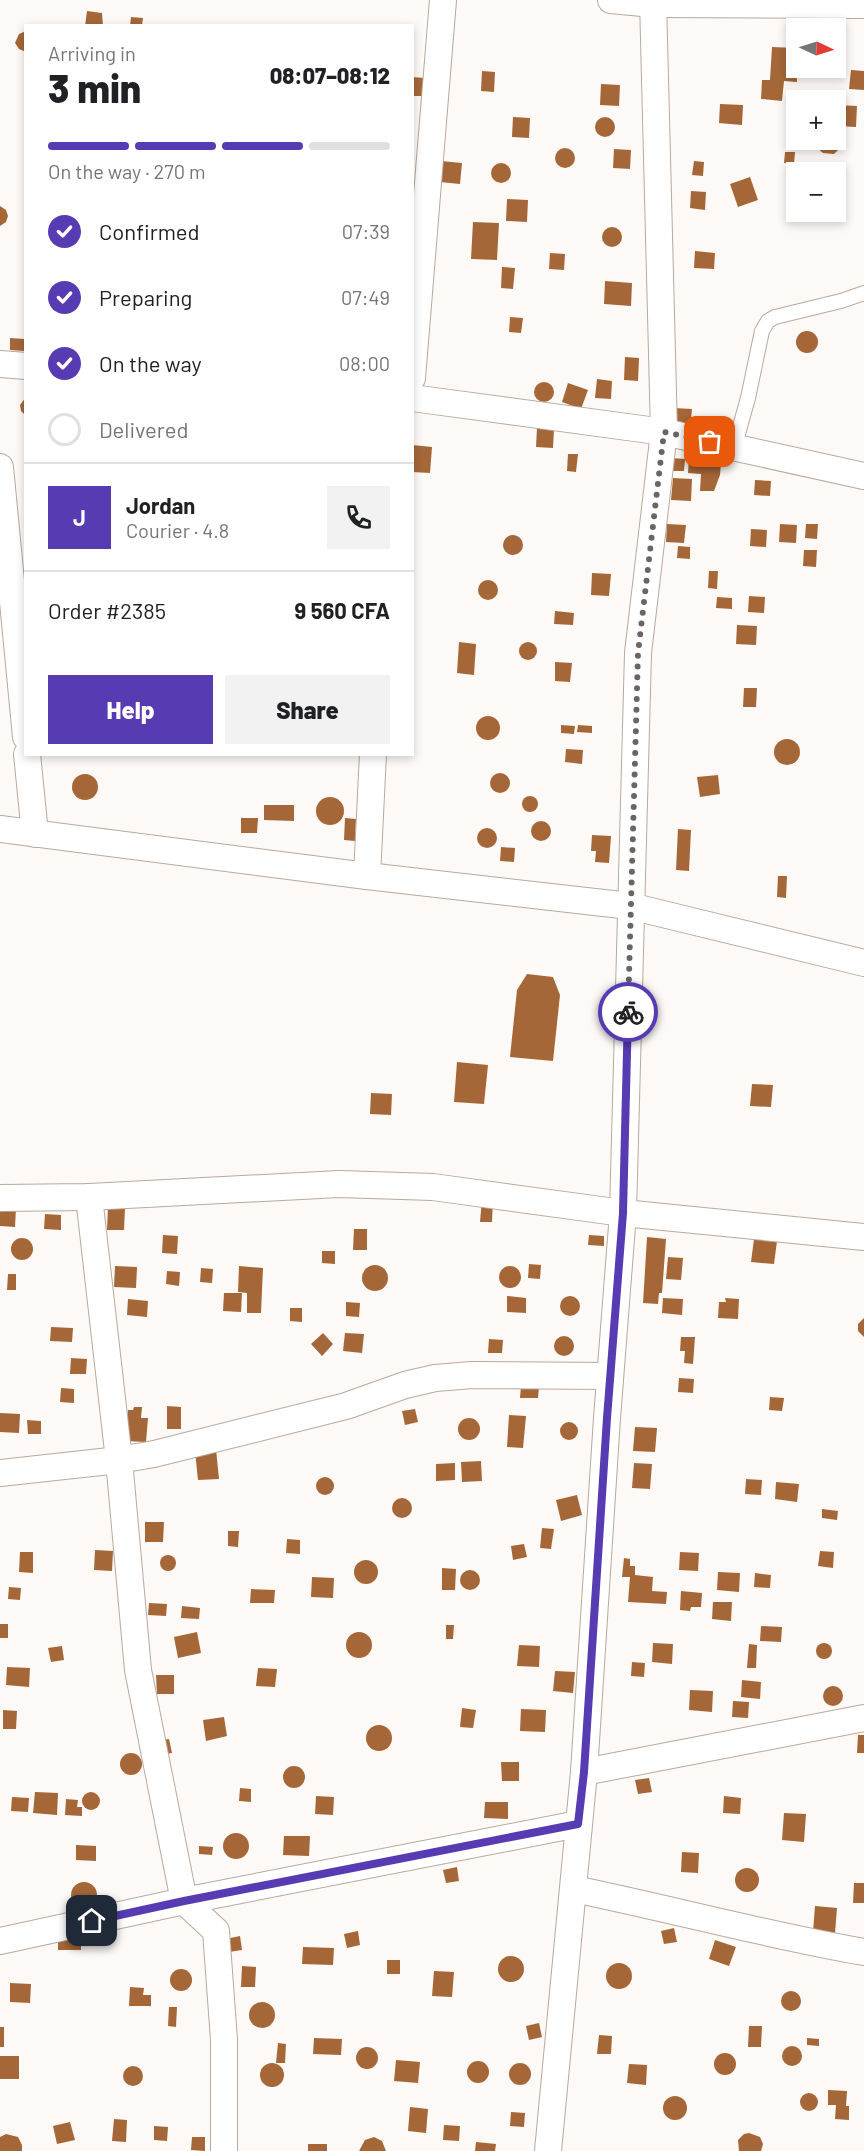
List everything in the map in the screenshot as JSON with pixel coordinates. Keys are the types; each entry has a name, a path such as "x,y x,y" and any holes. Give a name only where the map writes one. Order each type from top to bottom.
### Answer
{"street":[{"path":"414,354 443,0"},
{"path":"611,0 864,5"},
{"path":"548,2151 584,1772 623,1213 638,653 664,432 653,2"},
{"path":"0,364 24,366"},
{"path":"414,398 664,432 864,476"},
{"path":"0,467 24,716"},
{"path":"27,756 35,834"},
{"path":"367,876 373,756"},
{"path":"0,829 367,876 630,906 864,963"},
{"path":"0,1198 89,1197 339,1184 433,1187 623,1213 864,1237"},
{"path":"89,1197 119,1460 138,1670 184,1901 216,1931 224,2040 224,2151"},
{"path":"0,1473 154,1454 346,1406 405,1385 435,1378 472,1375 610,1376"},
{"path":"584,1772 864,1718"},
{"path":"0,1941 184,1901 578,1824"},
{"path":"574,1888 704,1917 766,1934 864,1952"}],"lane":[{"path":"734,447 748,398 762,331 768,321 775,317 842,301 864,293"}],"building":[{"path":"87,11 102,13 103,24 85,24"},
{"path":"131,17 143,18 142,24 130,24"},
{"path":"24,32 24,51 15,43 19,34"},
{"path":"772,47 786,48 786,78 797,78 797,82 784,81 782,101 761,99 762,80 770,80"},
{"path":"851,70 864,71 864,90 849,89"},
{"path":"482,71 495,72 494,92 481,91"},
{"path":"414,77 425,78 424,96 414,96"},
{"path":"601,84 620,85 619,106 600,105"},
{"path":"720,104 743,105 742,125 719,123"},
{"path":"846,105 857,106 856,127 846,126"},
{"path":"513,117 530,118 529,138 512,137"},
{"path":"605,117 612,120 615,127 612,134 605,137 598,134 595,127 598,120"},
{"path":"565,148 572,151 575,158 572,165 565,168 558,165 555,158 558,151"},
{"path":"614,149 631,150 630,169 613,168"},
{"path":"819,150 838,150 834,154 823,153"},
{"path":"785,152 795,152 794,162 784,163"},
{"path":"441,161 462,163 460,184 440,182"},
{"path":"694,161 704,162 703,176 692,175"},
{"path":"501,163 508,166 511,173 508,180 501,183 494,180 491,173 494,166"},
{"path":"750,177 758,200 738,207 730,184"},
{"path":"691,191 706,192 705,210 690,208"},
{"path":"507,199 528,200 527,222 506,221"},
{"path":"0,206 6,210 8,216 6,222 0,226"},
{"path":"473,222 499,223 497,260 471,259"},
{"path":"612,227 619,230 622,237 619,244 612,247 605,244 602,237 605,230"},
{"path":"695,251 715,253 714,269 694,268"},
{"path":"550,253 565,254 564,270 549,269"},
{"path":"502,267 515,268 513,289 501,288"},
{"path":"605,281 632,283 631,306 604,304"},
{"path":"510,317 523,318 521,333 509,332"},
{"path":"807,331 817,338 818,342 811,352 807,353 797,346 796,342 803,332"},
{"path":"10,338 24,339 24,351 10,350"},
{"path":"625,357 639,358 638,381 624,380"},
{"path":"597,379 612,381 611,399 595,398"},
{"path":"544,382 551,385 554,392 551,399 544,402 537,399 534,392 537,385"},
{"path":"568,383 588,390 581,409 562,402"},
{"path":"24,400 24,414 21,411 20,405"},
{"path":"674,408 692,409 690,428 672,427"},
{"path":"537,428 554,429 553,448 536,447"},
{"path":"414,445 432,447 430,473 414,472"},
{"path":"568,454 578,454 576,472 567,471"},
{"path":"671,458 685,459 684,471 670,471"},
{"path":"689,458 721,463 720,475 714,491 700,491 701,474 688,473"},
{"path":"673,478 692,479 691,501 671,500"},
{"path":"755,480 771,481 770,496 754,495"},
{"path":"667,524 686,525 684,543 666,542"},
{"path":"780,524 797,525 796,543 779,542"},
{"path":"806,524 818,524 817,539 805,538"},
{"path":"751,529 767,530 766,547 750,546"},
{"path":"509,535 517,535 523,541 523,549 517,555 509,555 503,549 503,541"},
{"path":"678,546 690,547 690,559 677,558"},
{"path":"804,550 817,550 816,567 803,566"},
{"path":"709,571 718,571 717,589 708,588"},
{"path":"592,573 611,574 609,596 591,595"},
{"path":"488,580 495,583 498,590 495,597 488,600 481,597 478,590 481,583"},
{"path":"749,596 765,597 764,613 748,612"},
{"path":"717,597 732,598 732,609 716,608"},
{"path":"555,611 574,613 573,625 554,624"},
{"path":"737,625 757,626 756,645 736,644"},
{"path":"459,642 476,644 474,675 457,673"},
{"path":"524,642 532,642 537,647 535,658 524,660 519,655 519,647"},
{"path":"555,662 572,663 570,682 555,681"},
{"path":"744,688 757,688 756,707 743,707"},
{"path":"488,716 496,720 500,728 496,736 488,740 480,736 476,728 480,720"},
{"path":"561,725 575,726 574,734 561,733"},
{"path":"578,725 592,726 592,733 577,732"},
{"path":"787,739 796,743 800,752 796,761 787,765 778,761 774,752 778,743"},
{"path":"566,749 583,750 582,764 565,762"},
{"path":"500,773 507,776 510,783 507,790 500,793 493,790 490,783 493,776"},
{"path":"85,774 94,778 98,787 94,796 85,800 76,796 72,787 76,778"},
{"path":"718,775 720,794 700,797 697,777"},
{"path":"530,796 536,798 538,804 536,810 530,812 524,810 522,804 524,798"},
{"path":"330,797 340,801 344,811 340,821 330,825 320,821 316,811 320,801"},
{"path":"264,805 294,805 294,821 264,820"},
{"path":"241,818 258,818 257,833 241,833"},
{"path":"345,818 356,819 355,841 344,840"},
{"path":"541,821 548,824 551,831 548,838 541,841 534,838 531,831 534,824"},
{"path":"487,828 494,831 497,838 494,845 487,848 480,845 477,838 480,831"},
{"path":"678,829 691,830 689,871 676,870"},
{"path":"592,835 611,836 609,863 595,862 596,851 591,851"},
{"path":"501,847 515,848 514,862 500,861"},
{"path":"778,876 787,876 786,898 777,897"},
{"path":"527,974 553,977 560,995 553,1061 510,1057 517,990"},
{"path":"457,1062 488,1065 484,1104 454,1102"},
{"path":"752,1084 773,1085 771,1107 750,1106"},
{"path":"371,1093 392,1094 391,1115 370,1114"},
{"path":"482,1199 493,1199 492,1222 480,1222"},
{"path":"0,1207 16,1208 15,1227 0,1226"},
{"path":"108,1207 125,1208 124,1230 107,1230"},
{"path":"45,1214 61,1215 61,1230 44,1229"},
{"path":"354,1229 367,1229 367,1250 353,1250"},
{"path":"163,1235 178,1236 177,1254 162,1253"},
{"path":"589,1235 604,1236 604,1246 588,1245"},
{"path":"647,1237 666,1239 662,1293 659,1293 658,1304 643,1303"},
{"path":"22,1238 30,1241 33,1249 30,1257 22,1260 14,1257 11,1249 14,1241"},
{"path":"754,1239 777,1241 774,1264 751,1262"},
{"path":"322,1251 335,1251 335,1264 322,1263"},
{"path":"668,1257 683,1258 681,1280 666,1279"},
{"path":"529,1264 541,1265 540,1279 528,1278"},
{"path":"375,1265 384,1269 388,1278 384,1287 375,1291 366,1287 362,1278 366,1269"},
{"path":"115,1266 137,1267 136,1288 114,1287"},
{"path":"239,1266 263,1268 261,1313 247,1313 247,1293 238,1292"},
{"path":"506,1266 514,1266 521,1273 521,1281 514,1288 506,1288 499,1281 499,1273"},
{"path":"201,1268 213,1269 212,1283 200,1282"},
{"path":"167,1271 180,1272 179,1286 166,1284"},
{"path":"8,1274 16,1274 16,1290 7,1290"},
{"path":"224,1293 242,1293 241,1312 223,1311"},
{"path":"507,1296 526,1298 526,1313 507,1312"},
{"path":"570,1296 577,1299 580,1306 577,1313 570,1316 563,1313 560,1306 563,1299"},
{"path":"663,1298 683,1299 682,1315 662,1313"},
{"path":"725,1298 739,1299 738,1319 718,1318 719,1302 726,1302"},
{"path":"128,1299 148,1301 147,1317 127,1315"},
{"path":"346,1302 360,1303 359,1317 346,1316"},
{"path":"290,1308 302,1308 302,1322 290,1321"},
{"path":"864,1318 864,1337 858,1331 858,1324"},
{"path":"51,1327 73,1328 72,1342 50,1341"},
{"path":"323,1333 333,1344 322,1356 311,1344"},
{"path":"345,1333 364,1334 362,1353 343,1351"},
{"path":"564,1336 571,1339 574,1346 571,1353 564,1356 557,1353 554,1346 557,1339"},
{"path":"681,1337 695,1337 693,1364 684,1363 685,1351 680,1351"},
{"path":"489,1339 503,1340 502,1353 488,1353"},
{"path":"71,1358 87,1359 86,1374 70,1374"},
{"path":"679,1378 694,1379 693,1393 678,1392"},
{"path":"521,1386 539,1387 538,1398 520,1398"},
{"path":"61,1388 74,1389 74,1403 60,1402"},
{"path":"770,1397 784,1398 782,1411 769,1410"},
{"path":"167,1406 181,1407 181,1429 167,1429"},
{"path":"134,1407 142,1407 141,1418 148,1418 146,1442 125,1441 128,1410 133,1410"},
{"path":"415,1409 418,1422 405,1425 402,1411"},
{"path":"0,1413 20,1414 19,1433 0,1432"},
{"path":"509,1415 526,1416 523,1448 507,1447"},
{"path":"469,1418 477,1421 480,1429 477,1437 469,1440 461,1437 458,1429 461,1421"},
{"path":"27,1420 41,1421 41,1434 28,1434"},
{"path":"565,1422 573,1422 578,1427 576,1438 565,1440 560,1435 560,1427"},
{"path":"635,1427 657,1428 655,1452 633,1451"},
{"path":"216,1449 219,1479 198,1480 195,1451"},
{"path":"481,1461 482,1481 462,1482 461,1462"},
{"path":"455,1463 455,1480 436,1481 436,1464"},
{"path":"634,1463 652,1464 650,1489 632,1488"},
{"path":"321,1477 329,1477 334,1482 332,1493 321,1495 316,1490 316,1482"},
{"path":"746,1479 762,1480 761,1495 745,1494"},
{"path":"776,1482 799,1484 797,1502 775,1499"},
{"path":"577,1495 582,1515 561,1521 556,1500"},
{"path":"402,1498 409,1501 412,1508 409,1515 402,1518 395,1515 392,1508 395,1501"},
{"path":"822,1509 838,1511 837,1520 822,1518"},
{"path":"145,1522 164,1522 163,1542 145,1542"},
{"path":"542,1528 554,1529 551,1549 540,1548"},
{"path":"228,1531 239,1531 238,1547 228,1546"},
{"path":"287,1539 300,1540 300,1554 286,1553"},
{"path":"524,1544 527,1557 513,1560 511,1546"},
{"path":"95,1550 113,1551 112,1571 94,1570"},
{"path":"820,1551 834,1552 833,1568 818,1566"},
{"path":"20,1552 33,1552 33,1573 19,1572"},
{"path":"680,1552 699,1553 698,1571 679,1570"},
{"path":"165,1555 171,1555 176,1563 174,1569 165,1571 160,1566 160,1560"},
{"path":"624,1558 630,1559 630,1566 635,1566 635,1575 653,1577 652,1591 667,1592 666,1604 628,1602 630,1577 622,1577"},
{"path":"366,1560 374,1564 378,1572 374,1580 366,1584 358,1580 354,1572 358,1564"},
{"path":"442,1568 456,1569 455,1590 442,1590"},
{"path":"470,1570 477,1573 480,1580 477,1587 470,1590 463,1587 460,1580 463,1573"},
{"path":"718,1572 740,1573 739,1592 717,1590"},
{"path":"755,1573 771,1575 770,1588 754,1587"},
{"path":"312,1577 334,1578 333,1598 311,1597"},
{"path":"9,1587 21,1588 20,1600 8,1599"},
{"path":"251,1589 275,1590 274,1603 250,1603"},
{"path":"681,1591 702,1593 701,1607 691,1607 690,1611 680,1610"},
{"path":"713,1602 732,1602 731,1621 712,1619"},
{"path":"149,1603 167,1604 166,1616 148,1615"},
{"path":"182,1606 200,1608 199,1619 181,1618"},
{"path":"0,1624 8,1624 8,1638 0,1638"},
{"path":"446,1625 454,1625 453,1639 446,1639"},
{"path":"761,1626 782,1627 781,1642 760,1641"},
{"path":"197,1632 201,1653 178,1658 174,1637"},
{"path":"359,1632 368,1636 372,1645 368,1654 359,1658 350,1654 346,1645 350,1636"},
{"path":"653,1643 673,1644 672,1664 652,1662"},
{"path":"821,1643 827,1643 832,1651 830,1657 821,1659 816,1654 816,1648"},
{"path":"749,1644 757,1645 756,1668 747,1668"},
{"path":"519,1645 540,1646 539,1667 517,1666"},
{"path":"62,1646 64,1660 51,1662 48,1648"},
{"path":"632,1662 645,1663 644,1677 631,1676"},
{"path":"7,1667 30,1668 29,1687 6,1685"},
{"path":"258,1668 277,1669 275,1687 256,1686"},
{"path":"555,1671 575,1672 573,1693 553,1691"},
{"path":"156,1675 174,1675 174,1694 157,1694"},
{"path":"742,1680 761,1682 760,1699 741,1697"},
{"path":"833,1686 840,1689 843,1696 840,1703 833,1706 826,1703 823,1696 826,1689"},
{"path":"690,1690 713,1691 712,1712 689,1710"},
{"path":"733,1701 749,1702 748,1718 732,1717"},
{"path":"462,1708 476,1710 473,1728 460,1727"},
{"path":"521,1709 546,1710 545,1732 520,1731"},
{"path":"3,1710 17,1711 16,1729 3,1729"},
{"path":"224,1717 227,1736 206,1741 203,1720"},
{"path":"379,1725 388,1729 392,1738 388,1747 379,1751 370,1747 366,1738 370,1729"},
{"path":"858,1735 864,1735 864,1753 857,1753"},
{"path":"169,1739 172,1753 159,1755 156,1741"},
{"path":"131,1753 139,1756 142,1764 139,1772 131,1775 123,1772 120,1764 123,1756"},
{"path":"501,1762 519,1762 519,1781 502,1781"},
{"path":"294,1766 302,1769 305,1777 302,1785 294,1788 286,1785 283,1777 286,1769"},
{"path":"649,1778 652,1792 638,1794 635,1780"},
{"path":"240,1788 251,1789 251,1802 239,1801"},
{"path":"35,1792 58,1793 57,1815 33,1813"},
{"path":"91,1792 97,1795 100,1801 97,1807 91,1810 85,1807 82,1801 85,1795"},
{"path":"316,1796 334,1797 333,1815 315,1814"},
{"path":"724,1796 741,1798 740,1814 723,1813"},
{"path":"12,1797 29,1798 28,1812 11,1811"},
{"path":"66,1799 78,1800 77,1807 82,1807 82,1816 65,1815"},
{"path":"485,1802 508,1802 508,1819 484,1818"},
{"path":"784,1813 806,1814 804,1842 782,1840"},
{"path":"236,1833 245,1837 249,1846 245,1855 236,1859 227,1855 223,1846 227,1837"},
{"path":"284,1836 310,1836 309,1856 283,1855"},
{"path":"76,1845 96,1846 96,1861 76,1860"},
{"path":"199,1846 213,1847 212,1855 199,1854"},
{"path":"682,1852 699,1853 698,1873 681,1872"},
{"path":"457,1867 459,1881 446,1883 443,1870"},
{"path":"742,1868 752,1868 759,1875 759,1885 752,1892 742,1892 735,1885 735,1875"},
{"path":"84,1882 93,1886 97,1895 93,1904 84,1908 75,1904 71,1895 75,1886"},
{"path":"854,1883 864,1883 864,1903 853,1903"},
{"path":"815,1906 837,1908 835,1933 813,1932"},
{"path":"674,1928 677,1942 664,1944 661,1931"},
{"path":"358,1931 360,1945 347,1948 344,1934"},
{"path":"240,1936 242,1950 229,1952 226,1939"},
{"path":"58,1938 81,1938 81,1950 58,1950"},
{"path":"715,1940 736,1947 729,1966 709,1959"},
{"path":"303,1947 334,1948 333,1965 302,1964"},
{"path":"511,1956 520,1960 524,1969 520,1978 511,1982 502,1978 498,1969 502,1960"},
{"path":"387,1960 400,1960 400,1974 387,1974"},
{"path":"619,1963 628,1967 632,1976 628,1985 619,1989 610,1985 606,1976 610,1967"},
{"path":"242,1966 256,1967 255,1987 241,1987"},
{"path":"181,1969 189,1972 192,1980 189,1988 181,1991 173,1988 170,1980 173,1972"},
{"path":"434,1971 454,1972 452,1997 432,1996"},
{"path":"10,1983 31,1984 30,2003 10,2002"},
{"path":"130,1987 144,1988 143,1995 151,1995 151,2006 129,2006"},
{"path":"791,1991 798,1994 801,2001 798,2008 791,2011 784,2008 781,2001 784,1994"},
{"path":"262,2002 271,2006 275,2015 271,2024 262,2028 253,2024 249,2015 253,2006"},
{"path":"169,2007 177,2007 176,2027 168,2026"},
{"path":"539,2023 542,2037 529,2040 526,2026"},
{"path":"749,2026 762,2026 761,2047 748,2047"},
{"path":"0,2027 4,2027 4,2047 0,2047"},
{"path":"599,2035 612,2036 611,2054 597,2054"},
{"path":"314,2038 342,2039 341,2055 313,2054"},
{"path":"807,2038 819,2039 819,2046 807,2045"},
{"path":"278,2043 286,2044 285,2063 276,2063"},
{"path":"792,2046 799,2049 802,2056 799,2063 792,2066 785,2063 782,2056 785,2049"},
{"path":"363,2047 371,2047 378,2054 378,2062 371,2069 363,2069 356,2062 356,2054"},
{"path":"725,2053 733,2056 736,2064 733,2072 725,2075 717,2072 714,2064 717,2056"},
{"path":"0,2056 19,2056 19,2079 0,2079"},
{"path":"396,2060 420,2062 418,2083 394,2081"},
{"path":"478,2061 488,2068 489,2072 482,2082 478,2083 468,2076 467,2072 474,2062"},
{"path":"272,2063 277,2064 283,2070 283,2080 277,2086 272,2087 267,2086 261,2080 260,2075 261,2070 267,2064"},
{"path":"520,2063 530,2070 531,2074 524,2084 520,2085 510,2078 509,2074 516,2064"},
{"path":"629,2064 647,2065 646,2085 627,2083"},
{"path":"133,2066 140,2069 143,2076 140,2083 133,2086 126,2083 123,2076 126,2069"},
{"path":"828,2090 847,2091 846,2106 849,2106 849,2120 835,2119 836,2105 828,2105"},
{"path":"809,2093 815,2096 818,2102 815,2108 809,2111 803,2108 800,2102 803,2096"},
{"path":"675,2096 683,2100 687,2108 683,2116 675,2120 667,2116 663,2108 667,2100"},
{"path":"410,2107 428,2109 426,2133 408,2131"},
{"path":"511,2112 525,2113 524,2127 510,2126"},
{"path":"114,2119 127,2120 126,2142 112,2141"},
{"path":"70,2122 75,2140 57,2144 53,2126"},
{"path":"444,2125 460,2126 459,2141 443,2140"},
{"path":"154,2126 168,2127 167,2141 154,2140"},
{"path":"749,2133 760,2137 763,2144 761,2151 739,2151 738,2140 744,2134"},
{"path":"6,2134 18,2137 22,2151 0,2151 0,2137"},
{"path":"192,2137 205,2137 205,2151 191,2150"},
{"path":"374,2137 382,2141 386,2151 359,2151 365,2140"},
{"path":"476,2142 496,2144 495,2151 475,2151"},
{"path":"308,2144 327,2144 327,2151 308,2151"}],"way so far":[{"path":"628,1012 638,653 664,432 710,442"}],"route":[{"path":"92,1921 578,1824 584,1772 623,1213 628,1012"}]}
